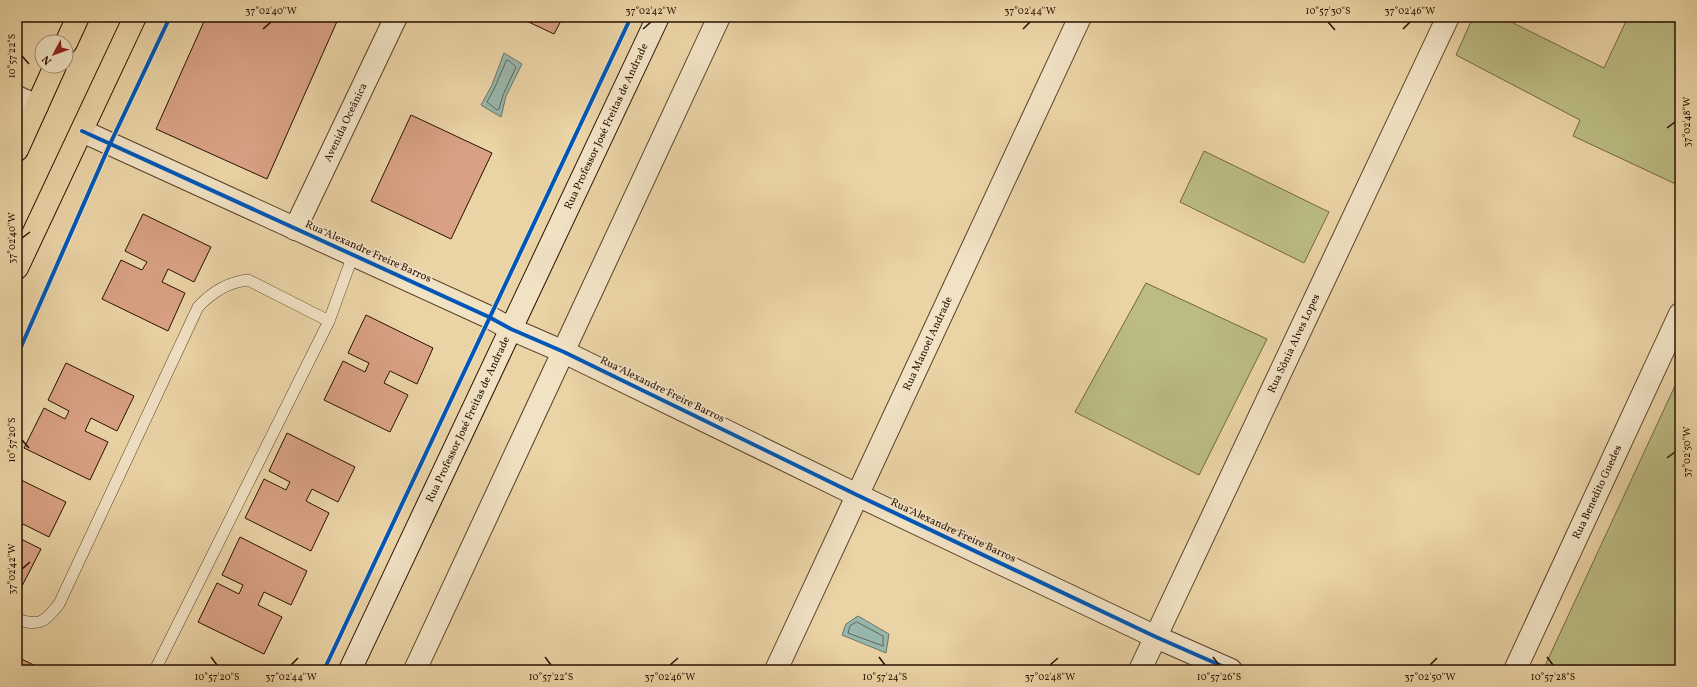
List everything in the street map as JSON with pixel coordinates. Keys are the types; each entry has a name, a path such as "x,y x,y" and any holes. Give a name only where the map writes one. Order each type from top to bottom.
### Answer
{"main road":[{"path":"70,34 78,17"},
{"path":"17,268 135,17"},
{"path":"17,150 52,74"}],"street":[{"name":"Avenida Oceânica","path":"295,229 396,17"},
{"name":"Rua Professor José Freitas de Andrade","path":"350,670 658,17"},
{"path":"415,670 719,17"},
{"name":"Rua Manoel Andrade","path":"776,670 1080,17"},
{"name":"Rua Sônia Alves Lopes","path":"1140,670 1448,17"},
{"path":"17,97 37,106"},
{"name":"Rua Alexandre Freire Barros","path":"82,131 564,352 857,495 1156,637 1231,670"},
{"name":"Rua Benedito Guedes","path":"1515,670 1680,314"}],"lane":[{"path":"156,670 328,321 353,256"},
{"path":"17,619 28,623 40,623 50,616 58,604 198,307 208,296 237,281 248,280 328,321"}],"green space":[{"path":"1473,17 1501,17 1604,68 1628,17 1680,17 1680,186 1573,136 1580,120 1456,55"},
{"path":"1204,151 1329,212 1304,263 1180,202"},
{"path":"1146,283 1267,339 1199,475 1075,412"},
{"path":"1680,375 1680,670 1543,670"}],"water":[{"path":"504,53 522,64 506,96 501,117 481,105 492,85"},
{"path":"858,616 889,634 886,653 842,635 846,624"}],"building":[{"path":"206,17 339,17 267,179 156,129"},
{"path":"518,17 563,17 554,34"},
{"path":"411,115 492,153 451,239 371,201"},
{"path":"143,214 211,247 194,282 168,269 162,282 185,293 168,331 102,299 121,260 142,270 147,262 125,251"},
{"path":"366,315 433,348 417,384 390,371 384,383 408,395 390,432 324,400 343,361 365,372 369,363 348,353"},
{"path":"66,363 134,396 117,431 91,418 85,431 108,442 90,480 24,448 44,408 65,419 69,411 48,400"},
{"path":"287,433 355,467 338,502 312,489 306,501 329,513 311,551 245,518 264,479 286,490 290,482 269,471"},
{"path":"17,478 66,502 49,537 23,524 17,536"},
{"path":"17,537 41,549 22,586 17,583"},
{"path":"240,537 307,571 291,605 264,592 258,605 282,617 264,654 198,622 217,583 239,594 243,585 222,575"},
{"path":"17,657 38,667 37,670 17,670"}],"cycle path":[{"path":"17,356 110,144 170,17"},
{"path":"324,670 631,17"},
{"path":"82,131 564,352 857,495 1156,637 1231,670"}]}
